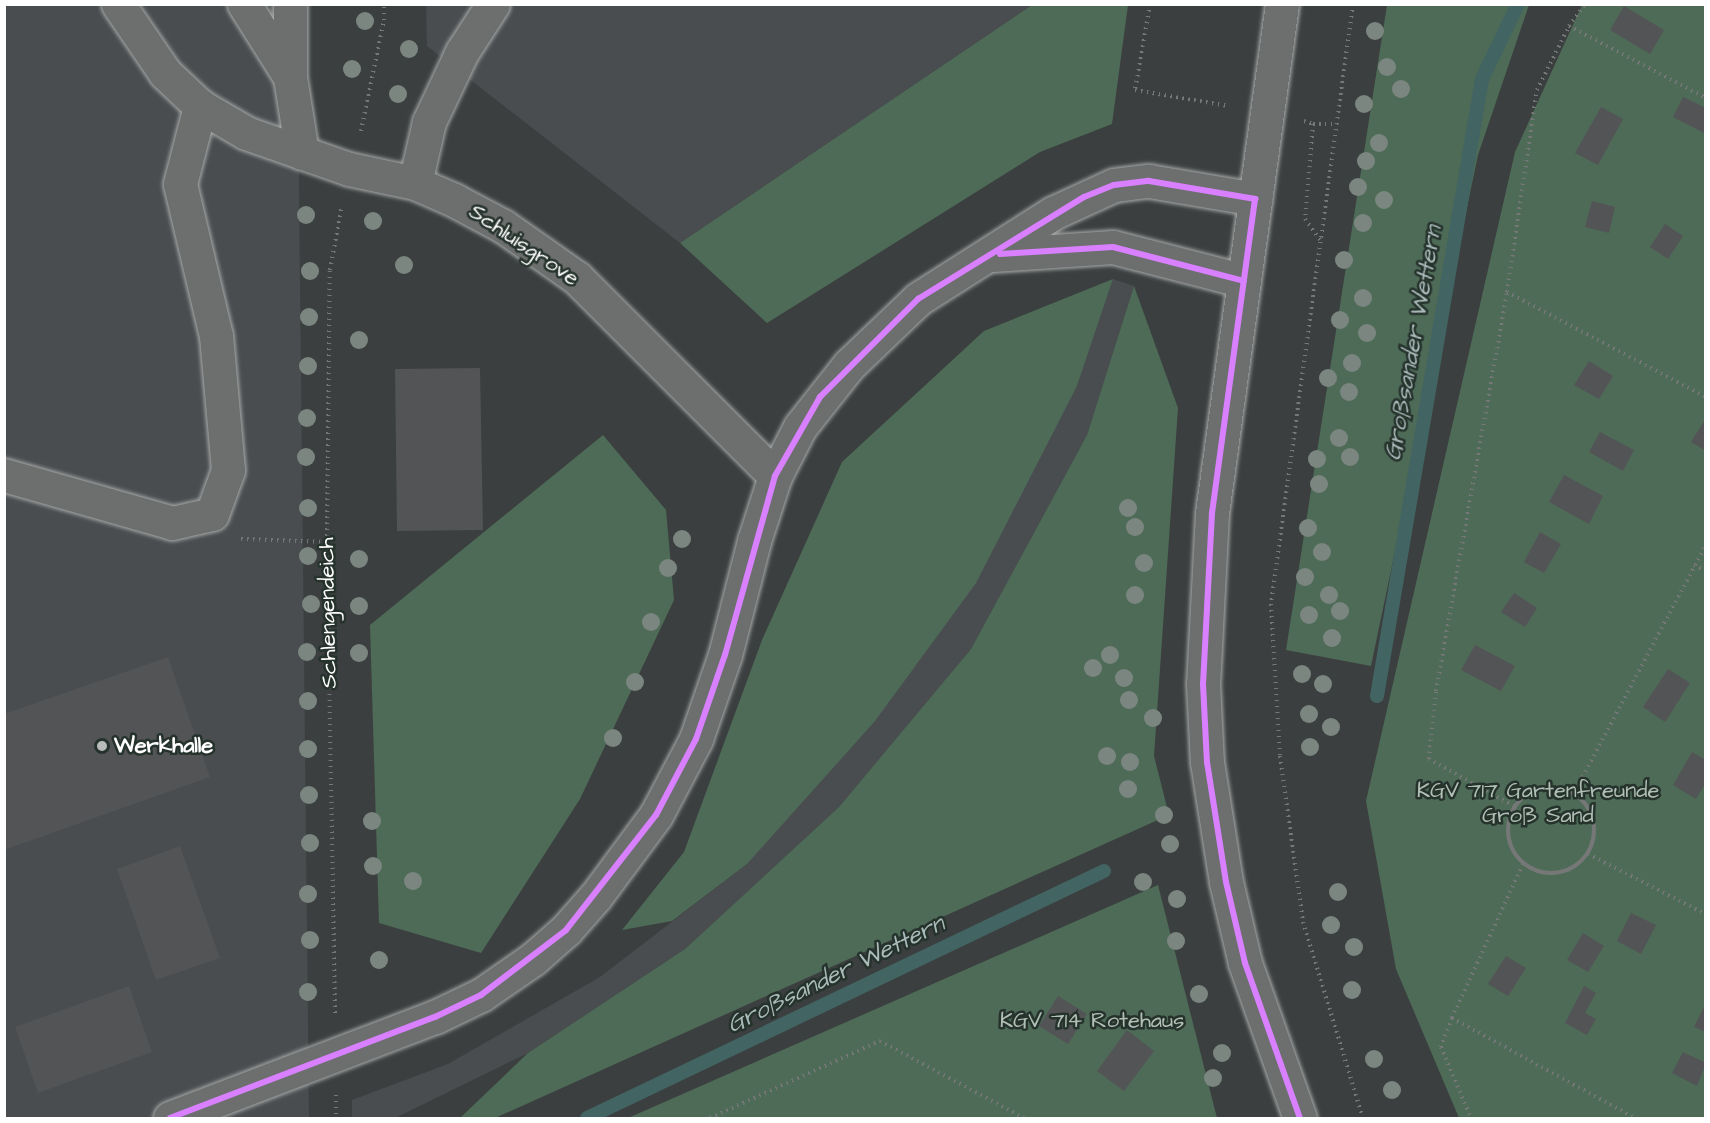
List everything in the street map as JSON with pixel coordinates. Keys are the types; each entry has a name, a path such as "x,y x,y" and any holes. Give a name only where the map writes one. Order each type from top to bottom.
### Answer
{"main road":[{"name":"Schluisgrove","path":"118,4 165,73 200,106 246,133 302,153 349,169 416,183 503,226 577,278 775,476"},
{"path":"244,4 290,77"},
{"path":"290,4 290,77 302,153"},
{"path":"416,183 429,122 462,52 493,4"},
{"path":"1282,4 1212,513 1205,592 1203,684 1207,762 1226,882 1245,963 1300,1119"},
{"path":"4,475 172,523 212,514 228,470 216,336 180,184 200,106"},
{"path":"170,1119 336,1058 444,1013 481,994 525,965 566,930 624,860 656,815 696,739 725,655 754,541 775,476 815,405 849,364 918,299 1053,213 1114,185 1149,181 1255,199"},
{"path":"988,255 1113,247 1244,281"}],"path":[{"name":"Schlengendeich","path":"336,1058 327,542 330,270 349,169 364,120 384,20 384,4"},
{"path":"1135,90 1150,4"},
{"path":"1353,4 1271,604 1280,756 1303,922 1363,1119"},
{"path":"1514,806 1430,759 1436,691 1507,292 1537,90 1569,26 1585,4"},
{"path":"1569,26 1706,98"},
{"path":"1313,123 1336,124"},
{"path":"1507,292 1706,397"},
{"path":"212,514 232,539 327,542"},
{"path":"1574,793 1706,545"},
{"path":"1694,565 1706,571"},
{"path":"1555,787 1574,793 1589,809 1595,832 1588,854 1577,866 1562,873 1542,873 1523,864 1511,848 1508,826 1514,806 1530,792 1555,787"},
{"path":"1588,854 1706,914"},
{"path":"1471,1119 1442,1047 1452,1018 1523,864"},
{"path":"1452,1018 1635,1119"},
{"path":"710,1119 880,1041 1024,1119"}],"shaded area":[{"path":"5,5 297,5 309,1118 5,1118"},
{"path":"426,5 1032,5 680,243 427,46"},
{"path":"1113,279 1134,286 1087,435 971,649 839,807 685,949 528,1053 395,1118 352,1118 352,1100 448,1064 600,977 747,864 1077,386"}],"green space":[{"path":"1032,5 1128,5 1112,124 1040,152 767,323 680,243"},
{"path":"1387,5 1529,5 1478,155 1371,666 1286,650"},
{"name":"KGV 717 Gartenfreunde Groß Sand","path":"1582,5 1705,5 1705,1118 1459,1118 1396,969 1366,801 1515,152"},
{"path":"1113,279 1077,386 976,583 875,721 747,864 672,921 622,930 684,852 762,640 842,462 984,331"},
{"path":"1134,286 1178,408 1154,756 1169,815 495,1118 460,1118 528,1053 685,949 839,807 971,649 1087,435"},
{"path":"603,435 666,510 674,600 580,799 481,953 379,923 370,625"},
{"name":"KGV 714 Rotehaus","path":"1158,885 1217,1118 628,1118"}],"building":[{"path":"1624,6 1664,30 1650,54 1610,30"},
{"path":"1683,97 1706,108 1706,134 1673,117"},
{"path":"1601,107 1623,119 1598,165 1575,153"},
{"path":"1592,201 1615,207 1609,233 1585,227"},
{"path":"1665,224 1683,236 1668,259 1650,247"},
{"path":"1589,361 1613,376 1599,399 1574,385"},
{"path":"480,368 483,530 397,531 395,369"},
{"path":"1706,418 1706,451 1691,442"},
{"path":"1600,432 1634,450 1623,471 1589,452"},
{"path":"1564,475 1603,496 1589,524 1549,502"},
{"path":"1540,532 1561,544 1544,573 1524,562"},
{"path":"1514,593 1537,608 1525,627 1501,612"},
{"path":"1475,645 1515,666 1501,691 1461,670"},
{"name":"Werkhalle","path":"168,657 210,777 4,850 4,714"},
{"path":"1668,669 1690,683 1665,722 1643,707"},
{"path":"1692,752 1706,760 1706,782 1696,799 1673,785"},
{"path":"180,846 220,958 156,980 117,869"},
{"path":"1631,913 1656,925 1641,954 1617,941"},
{"path":"1583,933 1604,946 1588,972 1567,960"},
{"path":"1506,956 1526,968 1508,996 1488,984"},
{"path":"129,986 152,1052 38,1093 15,1027"},
{"path":"1584,986 1596,993 1585,1013 1596,1019 1587,1035 1565,1023"},
{"path":"1058,996 1087,1014 1068,1044 1039,1026"},
{"path":"1706,1003 1706,1032 1694,1027"},
{"path":"1127,1030 1154,1051 1124,1091 1097,1071"},
{"path":"1683,1052 1706,1063 1697,1086 1672,1073"}],"waterway":[{"name":"Großsander Wettern","path":"1377,696 1482,79 1518,4"},
{"name":"Großsander Wettern","path":"587,1118 1104,871"}],"transit line":[{"path":"170,1118 435,1017 481,995 566,930 656,815 696,739 725,655 775,476 820,397 918,299 1084,197 1114,185 1149,181 1255,199 1212,513 1203,684 1207,762 1226,882 1245,963 1300,1118"},
{"path":"1000,254 1113,247 1244,281"}],"place":[{"name":"Werkhalle","path":"102,746"}]}
